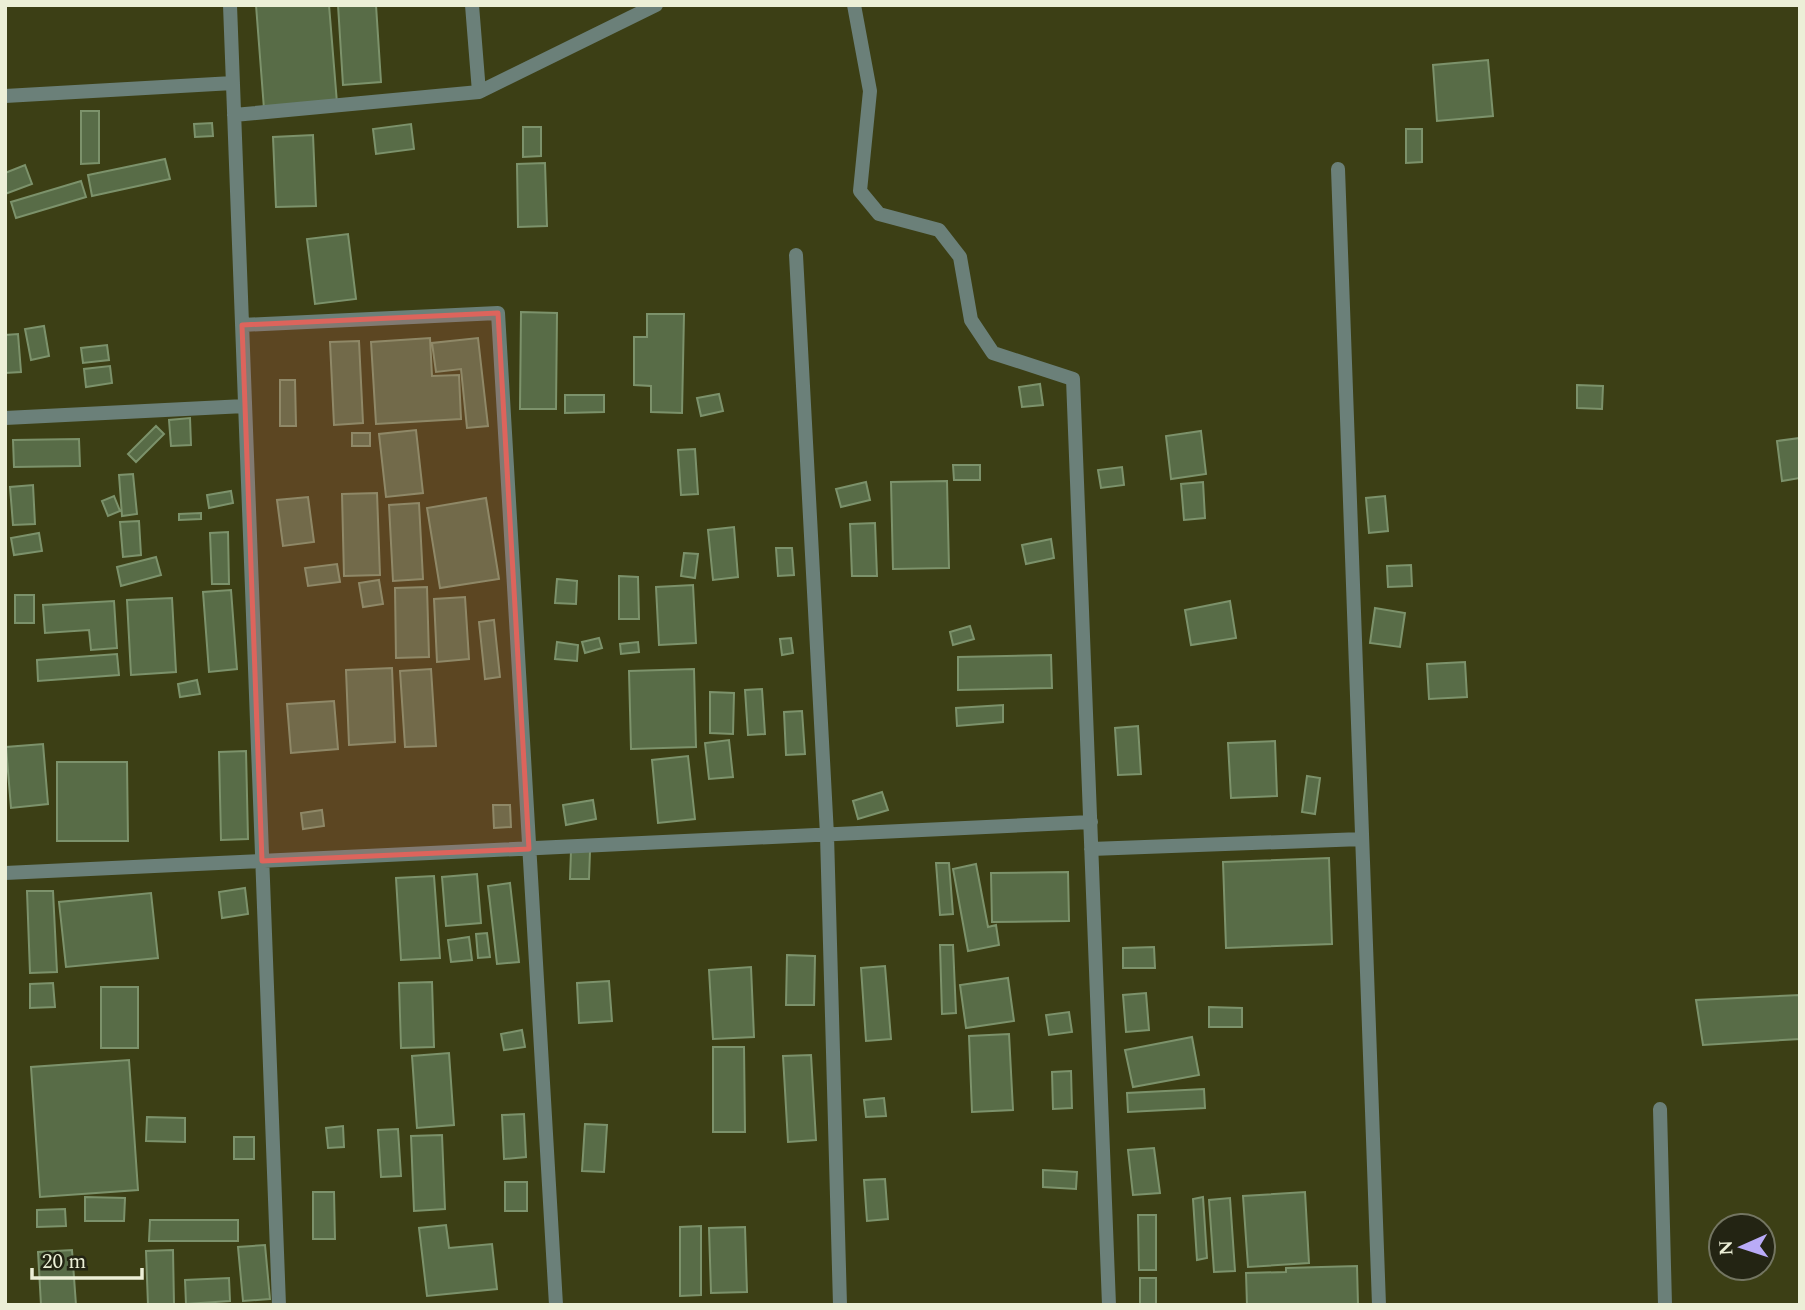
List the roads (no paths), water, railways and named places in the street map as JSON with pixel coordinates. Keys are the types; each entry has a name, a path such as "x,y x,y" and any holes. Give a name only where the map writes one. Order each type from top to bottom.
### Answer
{"street":[{"path":"230,5 279,1305"},
{"path":"472,5 479,92"},
{"path":"234,115 479,92 656,5"},
{"path":"854,5 870,91 860,191 879,214 939,230 960,257 971,320 993,354 1073,379 1110,1305"},
{"path":"5,96 233,83"},
{"path":"1338,169 1379,1305"},
{"path":"796,255 827,835 840,1305"},
{"path":"242,325 498,313 556,1305"},
{"path":"5,418 245,406"},
{"path":"5,873 1091,822"},
{"path":"1091,849 1362,839"},
{"path":"1660,1109 1665,1305"}]}
